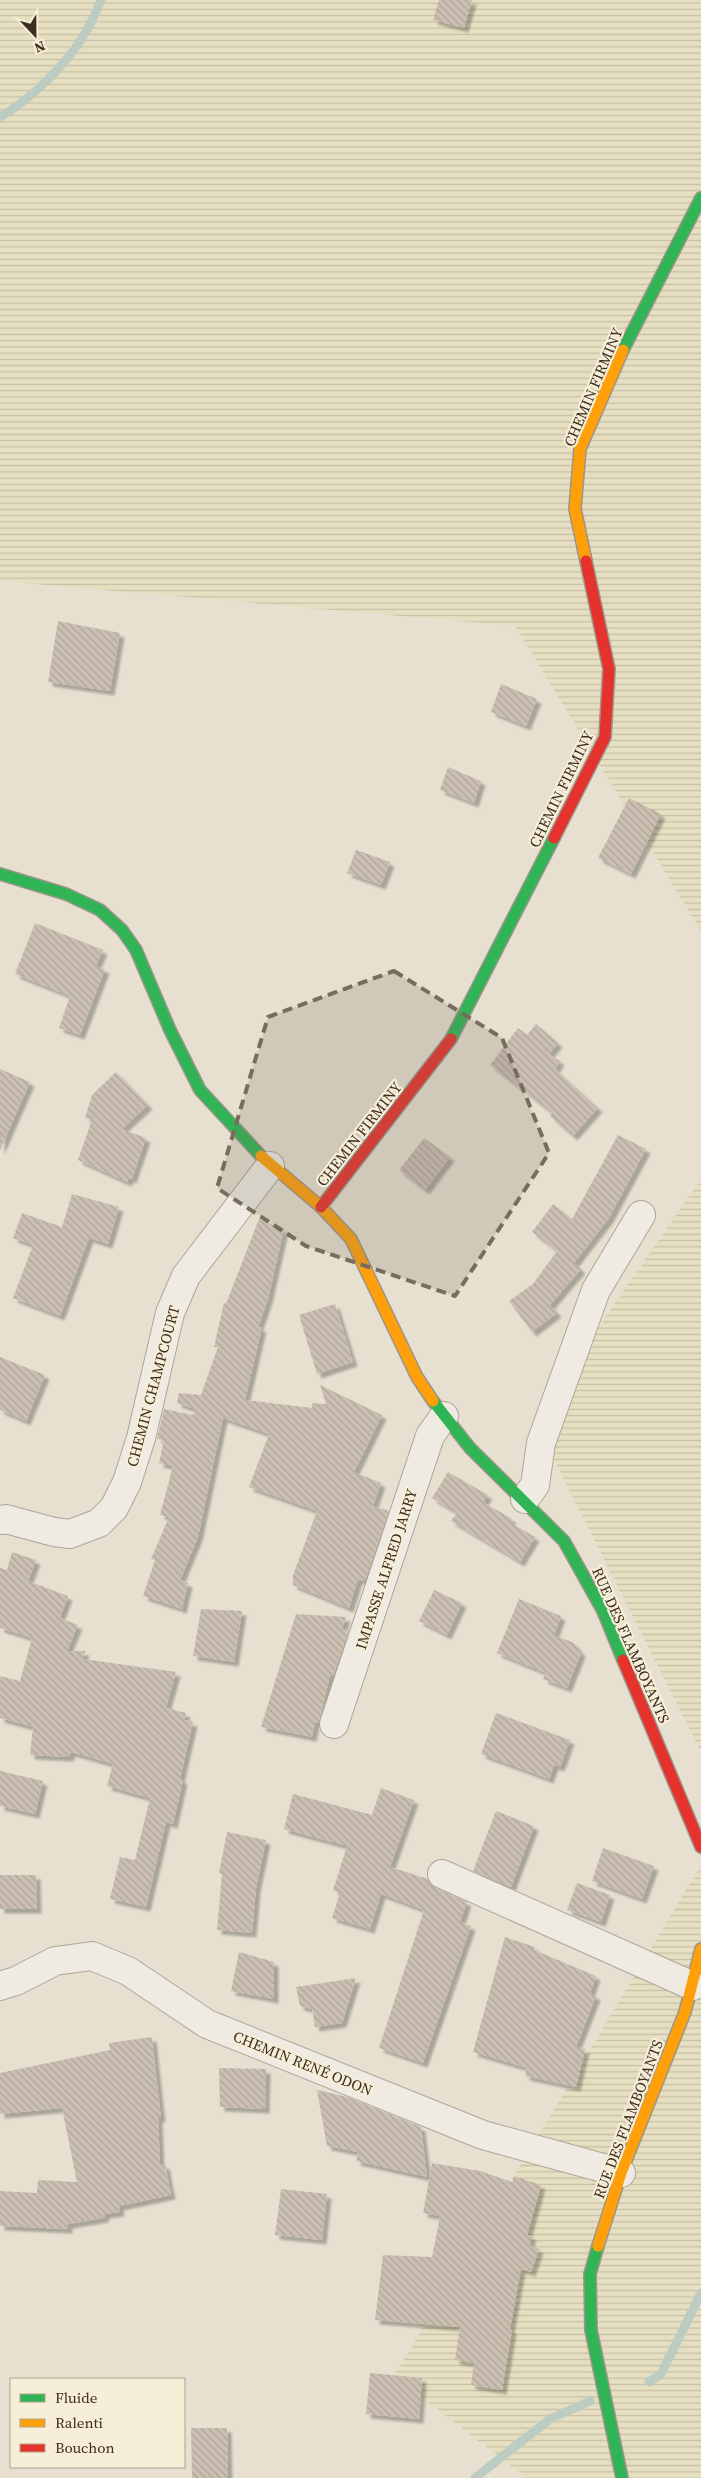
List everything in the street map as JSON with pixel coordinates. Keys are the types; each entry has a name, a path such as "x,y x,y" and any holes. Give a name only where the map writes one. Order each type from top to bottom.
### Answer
{"main road":[{"name":"CHEMIN FIRMINY","path":"321,1207 454,1035 605,738 610,668 575,509 580,449 631,331 701,198"},
{"name":"RUE DES FLAMBOYANTS","path":"0,874 66,894 100,910 122,930 136,950 170,1030 200,1090 270,1166 321,1207 351,1240 417,1377 444,1416 470,1448 524,1499 564,1541 602,1611 701,1847"},
{"name":"RUE DES FLAMBOYANTS","path":"622,2478 591,2330 590,2274 621,2172 685,2012 701,1949"}],"street":[{"name":"CHEMIN CHAMPCOURT","path":"0,1520 6,1519 54,1532 70,1534 99,1523 114,1508 127,1482 138,1447 170,1312 186,1276 270,1166"},
{"path":"524,1499 535,1484 541,1443 596,1290 641,1215"},
{"name":"IMPASSE ALFRED JARRY","path":"334,1724 430,1436 444,1416"},
{"path":"442,1874 693,1986"},
{"name":"CHEMIN RENÉ ODON","path":"0,1986 16,1981 55,1961 92,1956 128,1971 207,2024 483,2135 621,2172"}],"highlighted area":[{"path":"394,971 502,1038 549,1153 455,1296 306,1246 217,1188 268,1017"}],"shaded area":[{"path":"0,0 701,0 701,931 515,626 0,581"},
{"path":"701,1179 701,1752 534,1420"},
{"path":"701,1865 701,2478 527,2478 394,2376"}],"building":[{"path":"439,0 472,0 464,28 433,20"},
{"path":"58,621 120,633 110,691 48,682"},
{"path":"501,684 537,699 526,726 491,712"},
{"path":"448,767 481,781 474,803 440,790"},
{"path":"629,798 661,814 631,874 598,858"},
{"path":"356,850 390,862 381,885 347,873"},
{"path":"35,923 103,950 96,966 105,969 80,1035 59,1028 70,996 15,974"},
{"path":"536,1024 558,1043 549,1054 560,1061 555,1069 598,1108 573,1136 550,1116 552,1113 490,1065 518,1028 527,1035"},
{"path":"0,1069 30,1082 0,1150"},
{"path":"116,1072 148,1105 122,1129 146,1138 132,1179 129,1178 127,1182 78,1160 92,1120 85,1118 92,1095"},
{"path":"618,1135 646,1149 609,1218 574,1263 581,1269 550,1305 557,1313 532,1332 509,1301 533,1284 557,1251 532,1232 553,1204 572,1219"},
{"path":"424,1138 450,1157 425,1190 399,1170"},
{"path":"72,1194 119,1207 108,1244 89,1238 60,1316 13,1298 33,1245 13,1238 22,1213 62,1227"},
{"path":"259,1219 284,1229 268,1299 258,1328 262,1327 245,1400 312,1408 312,1403 326,1404 320,1385 382,1415 354,1472 381,1483 373,1506 389,1511 365,1581 358,1579 349,1608 293,1585 293,1575 317,1511 249,1487 269,1434 223,1418 198,1537 180,1580 188,1583 182,1609 143,1596 155,1560 151,1559 169,1517 160,1515 173,1466 159,1463 164,1440 157,1439 164,1409 193,1415 195,1409 177,1403 179,1393 201,1395 218,1347 214,1347 224,1303 226,1304"},
{"path":"335,1304 353,1362 317,1374 299,1315"},
{"path":"0,1357 45,1375 26,1421 0,1410"},
{"path":"448,1472 488,1495 483,1502 512,1519 509,1522 535,1537 520,1562 451,1521 457,1513 432,1498"},
{"path":"12,1552 36,1560 28,1581 68,1596 60,1618 78,1625 67,1651 85,1651 83,1659 176,1672 166,1708 186,1713 184,1720 193,1722 180,1779 183,1780 173,1824 166,1822 146,1907 110,1899 120,1857 135,1860 150,1798 107,1786 113,1764 71,1752 69,1757 30,1755 33,1727 0,1718 0,1676 20,1681 32,1638 0,1628 0,1568 7,1570"},
{"path":"434,1590 462,1603 447,1635 419,1621"},
{"path":"519,1599 561,1616 554,1635 574,1643 581,1653 567,1688 543,1679 546,1673 497,1653"},
{"path":"201,1609 242,1611 234,1662 193,1656"},
{"path":"296,1614 346,1617 342,1629 349,1631 333,1676 330,1675 319,1723 315,1722 312,1737 261,1727"},
{"path":"496,1713 570,1740 560,1767 554,1765 549,1779 481,1754"},
{"path":"0,1771 43,1781 35,1814 0,1806"},
{"path":"381,1788 414,1800 390,1867 428,1879 436,1888 467,1902 460,1922 471,1926 423,2063 379,2048 424,1910 381,1894 370,1929 332,1918 340,1893 333,1890 347,1846 284,1829 293,1794 372,1815"},
{"path":"496,1811 534,1826 511,1887 473,1871"},
{"path":"227,1832 266,1840 256,1888 252,1933 217,1930 222,1874 219,1873"},
{"path":"603,1848 654,1866 642,1899 592,1881"},
{"path":"0,1875 36,1875 37,1909 0,1909"},
{"path":"577,1883 610,1895 601,1922 567,1910"},
{"path":"505,1937 535,1947 534,1950 596,1976 590,1993 596,1996 576,2047 585,2049 576,2087 525,2076 527,2068 473,2052"},
{"path":"239,1952 274,1962 274,1999 231,1991"},
{"path":"356,1978 342,2023 315,2027 312,2009 300,2006 296,1987"},
{"path":"152,2037 161,2118 158,2118 160,2165 165,2164 171,2195 119,2206 120,2212 105,2214 104,2218 68,2224 68,2229 0,2226 0,2191 37,2193 38,2180 77,2182 62,2108 0,2114 0,2073 110,2050 109,2043"},
{"path":"219,2068 266,2069 265,2109 220,2107"},
{"path":"317,2090 347,2097 421,2127 427,2177 356,2161 358,2152 327,2146"},
{"path":"432,2163 480,2171 512,2182 514,2176 541,2185 527,2235 532,2236 529,2245 539,2249 531,2272 521,2269 510,2329 512,2330 502,2390 471,2385 474,2363 455,2360 460,2327 375,2320 383,2255 432,2257 440,2216 423,2213"},
{"path":"281,2189 327,2194 322,2240 275,2235"},
{"path":"370,2373 422,2378 419,2419 366,2414"},
{"path":"191,2428 227,2428 228,2478 192,2478"}],"waterway":[{"path":"0,117 35,91 68,58 87,31 101,0"},
{"path":"649,2382 661,2374 701,2293"},
{"path":"475,2478 550,2419 590,2401"}],"traffic: fast":[{"path":"623,350 701,198"},
{"path":"451,1039 554,838"},
{"path":"0,874 66,894 100,910 122,930 136,950 170,1030 200,1090 261,1156"},
{"path":"433,1401 470,1448 564,1541 603,1611 623,1660"},
{"path":"598,2246 590,2274 591,2330 622,2478"}],"traffic: slow":[{"path":"586,561 575,509 580,449 623,350"},
{"path":"261,1156 321,1207 351,1239 417,1377 433,1401"},
{"path":"598,2246 621,2173 685,2012 701,1949"}],"traffic: jam":[{"path":"554,838 605,737 609,669 586,561"},
{"path":"321,1207 451,1039"},
{"path":"623,1660 701,1847"}]}
